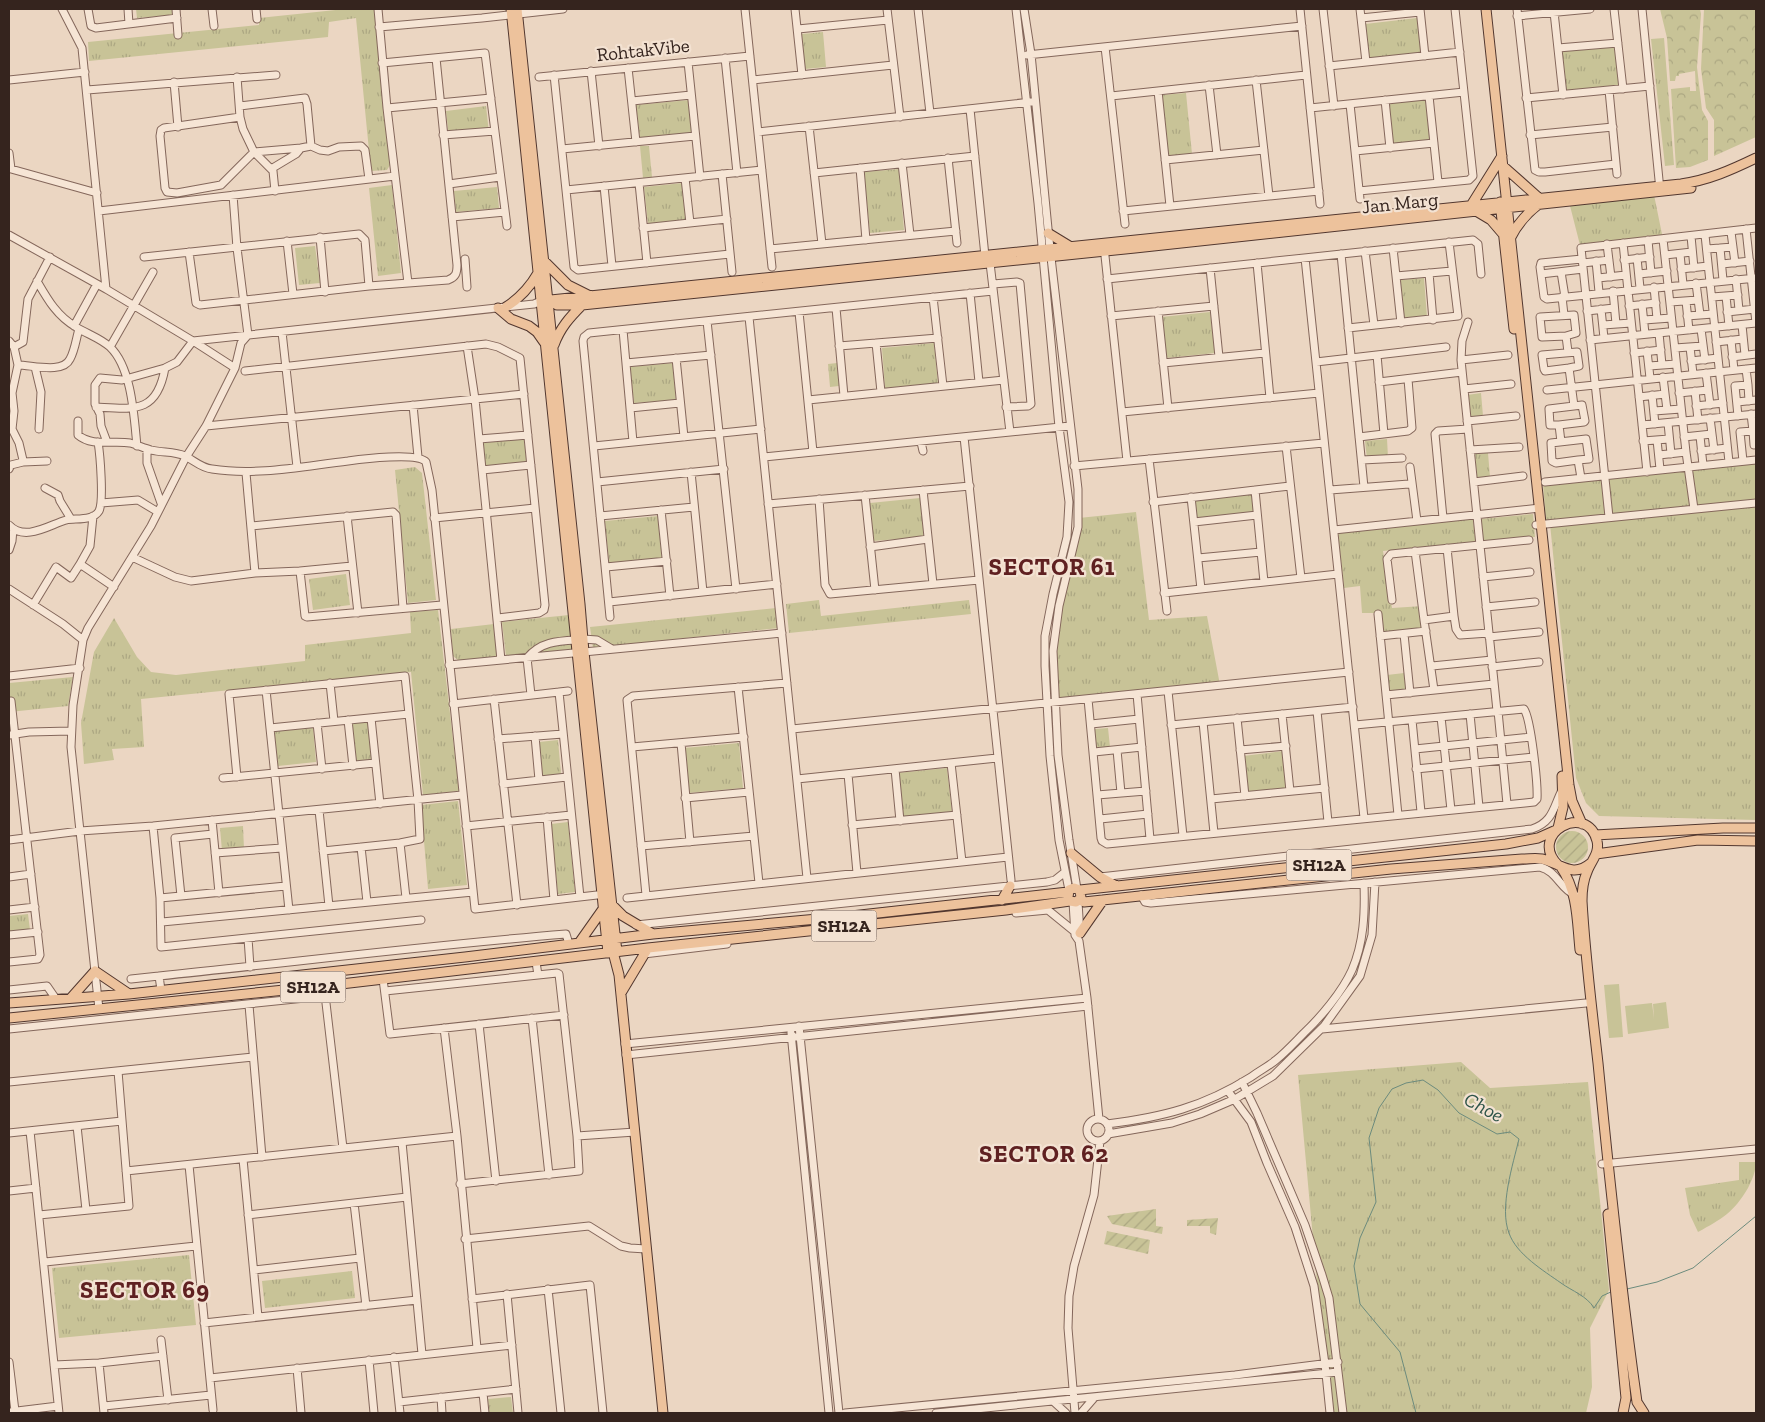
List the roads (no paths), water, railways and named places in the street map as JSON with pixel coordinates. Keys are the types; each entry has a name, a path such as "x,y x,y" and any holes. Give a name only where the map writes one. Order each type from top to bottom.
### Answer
{"main road":[{"path":"1486,9 1503,166 1507,236 1569,785 1572,801 1582,824 1591,829 1598,844 1596,854 1584,881 1582,904 1605,1164"},
{"path":"514,12 543,260 542,303"},
{"path":"514,12 538,273 549,347 607,906 613,952 619,975 663,1413"},
{"path":"1474,208 1502,156"},
{"path":"1684,186 1721,175 1756,158"},
{"path":"542,303 594,296 1046,253 1071,247 1713,183 1756,164"},
{"path":"1503,166 1539,201"},
{"path":"1507,236 1539,201"},
{"path":"1474,208 1491,220 1507,236"},
{"name":"Jan Marg","path":"1046,253 1474,208"},
{"path":"1048,233 1071,247"},
{"path":"542,303 582,305 988,259"},
{"path":"543,260 568,285 594,296"},
{"path":"538,273 526,290 515,301 502,307 511,319 533,329 549,347"},
{"path":"549,347 566,321 582,305"},
{"path":"1539,524 1563,788 1563,808 1557,829 1550,841 1550,850 1552,858 1568,879 1575,895 1620,1301 1626,1398 1624,1413 1643,1412 1637,1402 1620,1301"},
{"name":"SH12A","path":"9,1018 324,986 613,952 677,948 1006,912 1116,886 1506,844 1538,838 1570,822 1582,824"},
{"path":"1595,835 1756,828"},
{"path":"1596,854 1698,840 1756,841"},
{"path":"1071,853 1100,877 1116,886"},
{"name":"SH12A","path":"9,1002 129,994 464,958 653,934 1002,900 1075,896 1084,902 1391,869 1513,860 1542,860 1576,870 1591,863"},
{"path":"1002,900 1010,883"},
{"path":"1078,935 1103,900"},
{"path":"607,906 653,934"},
{"path":"574,943 607,906"},
{"path":"620,993 646,951"},
{"path":"71,998 95,971 129,994"}],"street":[{"path":"62,9 82,48 87,90 87,113 100,211 106,289"},
{"path":"88,9 90,23 93,28 177,18"},
{"path":"128,9 129,24"},
{"path":"176,9 178,36"},
{"path":"212,9 214,26"},
{"path":"256,9 257,19"},
{"path":"378,9 382,63 408,283"},
{"path":"380,26 514,12 563,9"},
{"path":"745,9 772,267"},
{"path":"795,9 802,74"},
{"path":"887,9 900,116"},
{"path":"918,9 930,113"},
{"path":"1016,9 1031,102 1048,233 1046,253 1078,489 1079,518 1077,534 1059,606 1052,651 1050,703 1051,766 1059,840 1065,872 1075,896"},
{"path":"1024,9 1031,54 1031,102 1046,253 1059,427 1069,516 1067,537 1045,636 1050,703 1071,853 1078,935 1088,1006 1099,1119"},
{"path":"1300,9 1320,204"},
{"path":"1323,9 1334,106"},
{"path":"1360,9 1366,62"},
{"path":"1359,191 1469,180 1473,176 1455,9"},
{"path":"1590,9 1554,12 1517,12 1533,166 1539,172 1616,164"},
{"path":"1614,9 1623,89"},
{"path":"1642,9 1663,188"},
{"path":"1361,18 1420,10 1425,56"},
{"path":"1554,12 1563,95"},
{"path":"798,29 888,20"},
{"path":"1022,55 1302,26"},
{"path":"1558,48 1618,43"},
{"path":"1106,46 1125,224"},
{"path":"1329,66 1460,52"},
{"path":"382,63 486,53 507,226"},
{"name":"RohtakVibe","path":"539,77 750,56"},
{"path":"436,58 457,272 455,276"},
{"path":"725,58 737,173"},
{"path":"688,62 700,176"},
{"path":"753,80 893,65"},
{"path":"628,68 636,142"},
{"path":"591,71 599,146"},
{"path":"9,80 85,72"},
{"path":"87,90 276,75"},
{"path":"554,75 574,267 578,270 730,254"},
{"path":"1111,96 1306,75"},
{"path":"237,77 240,117 246,138 254,152 271,169 275,191"},
{"path":"1256,80 1268,196"},
{"path":"174,82 178,127"},
{"path":"1209,85 1217,155"},
{"path":"1526,98 1650,86"},
{"path":"1609,90 1617,174"},
{"path":"1158,91 1170,206"},
{"path":"1310,108 1464,92"},
{"path":"632,101 691,95"},
{"path":"1429,96 1438,182"},
{"path":"240,106 305,98 308,104 311,146"},
{"path":"387,108 491,98"},
{"path":"1385,100 1390,148"},
{"path":"758,132 1031,102"},
{"path":"1350,104 1360,199"},
{"path":"970,109 974,156 993,287 1010,432"},
{"path":"240,117 164,128 160,133 165,188 167,192 177,193 221,185 254,152 311,146 324,151 339,147 361,146 365,150 368,179"},
{"path":"809,126 822,244"},
{"path":"1530,135 1612,127"},
{"path":"443,135 495,131"},
{"path":"562,149 696,136"},
{"path":"1355,151 1434,143"},
{"path":"271,169 296,154 301,148"},
{"path":"1165,160 1264,150"},
{"path":"9,153 11,169 97,193"},
{"path":"814,174 974,156"},
{"path":"948,158 957,243"},
{"path":"902,163 910,235"},
{"path":"860,168 866,240"},
{"path":"566,190 762,170"},
{"path":"722,174 732,272"},
{"path":"100,211 395,176"},
{"path":"449,184 500,177"},
{"path":"685,178 690,223"},
{"path":"639,183 647,263"},
{"path":"604,186 612,266"},
{"path":"1123,211 1319,191"},
{"path":"99,1009 71,747 75,693 83,640 158,512 186,457 206,426 235,368 241,343 248,335 237,248 233,195"},
{"path":"452,217 505,212"},
{"path":"643,228 726,220"},
{"path":"1609,517 1582,247 1756,228"},
{"path":"1590,340 1756,323 1754,278 1746,229"},
{"path":"770,250 956,231"},
{"path":"1731,232 1734,263"},
{"path":"144,257 359,234 364,237 367,248 370,286"},
{"path":"1705,234 1729,462"},
{"path":"9,235 106,289 235,368"},
{"path":"1691,236 1694,268"},
{"path":"320,237 325,292"},
{"path":"1663,239 1687,467 1694,509"},
{"path":"1107,280 1473,240 1477,242 1481,274"},
{"path":"1648,240 1651,272"},
{"path":"287,241 292,294"},
{"path":"1348,328 1458,316 1449,242"},
{"path":"1623,243 1647,472"},
{"path":"1608,244 1611,277"},
{"path":"1707,249 1733,247"},
{"path":"1393,248 1401,323"},
{"path":"1720,248 1724,280"},
{"path":"1365,251 1374,325"},
{"path":"189,252 192,279 198,304 448,280 455,276 467,275"},
{"path":"1665,255 1692,252"},
{"path":"1340,254 1364,487"},
{"path":"1680,254 1683,284"},
{"path":"1105,256 1127,462"},
{"path":"14,347 23,342 30,295 50,257"},
{"path":"1624,260 1650,257"},
{"path":"465,258 468,288"},
{"path":"1305,258 1364,818"},
{"path":"1637,258 1640,288"},
{"path":"1541,274 1560,272 1583,264 1609,260"},
{"path":"1596,261 1599,292"},
{"path":"1722,264 1750,261"},
{"path":"1257,263 1270,398"},
{"path":"1583,264 1542,263 1540,267 1544,297 1546,299 1599,292 1754,278"},
{"path":"1681,269 1708,266"},
{"path":"1210,268 1219,357"},
{"path":"1396,276 1452,271"},
{"path":"1639,274 1667,271"},
{"path":"110,347 153,272"},
{"path":"1560,272 1564,315"},
{"path":"1429,273 1433,320"},
{"path":"1598,278 1626,275"},
{"path":"1736,279 1740,310"},
{"path":"37,281 52,308 76,327 110,347 120,360 128,378 137,446"},
{"path":"610,617 583,341 588,333 970,294 1017,282 1020,283 1031,404 1028,406 1006,407"},
{"path":"1696,283 1700,315"},
{"path":"18,365 55,368 69,362 76,327 97,284"},
{"path":"1654,287 1657,319"},
{"path":"1613,291 1616,324"},
{"path":"970,294 979,382"},
{"path":"1712,297 1738,295"},
{"path":"1726,296 1729,326"},
{"path":"934,297 943,386"},
{"path":"1670,302 1698,300"},
{"path":"1686,301 1689,330"},
{"path":"107,442 101,426 100,414 96,407 95,385 98,380 103,378 119,380 165,368 177,362 193,341 542,303"},
{"path":"1629,306 1656,303"},
{"path":"1642,304 1646,334"},
{"path":"1111,316 1214,306"},
{"path":"836,308 844,396"},
{"path":"1587,311 1614,308"},
{"path":"1601,309 1604,338"},
{"path":"1727,312 1755,309"},
{"path":"1158,311 1168,408"},
{"path":"799,312 813,452"},
{"path":"1687,316 1713,314"},
{"path":"1574,315 1576,333 1566,336 1544,338 1541,335 1540,317 1574,315"},
{"path":"749,317 807,878"},
{"path":"1644,320 1672,318"},
{"path":"708,321 736,589"},
{"path":"1468,322 1462,341 1461,360 1507,804"},
{"path":"1603,325 1631,322"},
{"path":"1742,324 1745,355"},
{"path":"1701,328 1705,360"},
{"path":"623,330 633,442"},
{"path":"282,332 297,467"},
{"path":"1659,333 1662,365"},
{"path":"1566,336 1568,352"},
{"path":"839,346 938,338"},
{"path":"1716,342 1743,339"},
{"path":"1731,340 1734,370"},
{"path":"9,341 14,347 18,365 12,393 14,411 12,426 20,447 23,462"},
{"path":"876,343 881,392"},
{"path":"246,371 467,346 492,345 520,358 545,606 544,610 539,613 498,618"},
{"path":"467,346 475,399 501,660"},
{"path":"1675,348 1703,346"},
{"path":"1316,362 1446,347"},
{"path":"1690,347 1693,374"},
{"path":"1634,353 1661,350"},
{"path":"1647,351 1650,378"},
{"path":"1578,352 1579,365 1569,368 1545,371 1542,357 1544,354 1578,352"},
{"path":"1163,363 1265,353"},
{"path":"1732,356 1756,354"},
{"path":"626,363 711,355"},
{"path":"1376,355 1384,434"},
{"path":"1461,360 1508,355"},
{"path":"676,358 684,437"},
{"path":"1691,361 1718,358"},
{"path":"1649,366 1676,364"},
{"path":"36,367 41,392 38,429"},
{"path":"96,407 132,409 152,400 165,368"},
{"path":"1569,368 1574,406"},
{"path":"1547,390 1756,368"},
{"path":"1737,402 1753,400 1748,385 1746,369"},
{"path":"1379,382 1462,372"},
{"path":"1706,373 1710,405"},
{"path":"1663,377 1666,410"},
{"path":"1359,437 1408,431 1412,428 1408,379"},
{"path":"808,400 1004,380"},
{"path":"1464,390 1511,384"},
{"path":"1721,387 1748,385"},
{"path":"1735,386 1738,416"},
{"path":"1679,393 1708,390"},
{"path":"1695,391 1698,420"},
{"path":"206,426 524,394"},
{"path":"1122,412 1319,394"},
{"path":"1639,397 1665,394"},
{"path":"1652,396 1655,424"},
{"path":"630,408 680,403"},
{"path":"1696,406 1723,403"},
{"path":"413,405 418,457"},
{"path":"1582,405 1585,422 1559,425 1550,425 1549,409 1582,405"},
{"path":"1654,411 1681,409"},
{"path":"1642,425 1754,414 1753,430 1755,445 1742,446"},
{"path":"1467,421 1516,416"},
{"path":"1710,418 1714,450"},
{"path":"78,420 78,435 89,441 129,443 147,449 170,452 186,457 202,467 246,472 358,460 418,457 426,462 432,490 442,605 475,910 597,895"},
{"path":"1668,423 1671,454"},
{"path":"1559,425 1562,442"},
{"path":"764,457 1070,426"},
{"path":"594,446 761,429"},
{"path":"1442,518 1435,434 1438,431 1468,429"},
{"path":"1726,433 1753,430"},
{"path":"1740,432 1743,461"},
{"path":"479,439 528,434"},
{"path":"1684,437 1712,434"},
{"path":"1700,436 1703,465"},
{"path":"964,438 1010,883"},
{"path":"1643,442 1669,439"},
{"path":"1586,440 1589,459 1578,460 1554,463 1552,460 1551,443 1586,440"},
{"path":"1657,440 1660,470"},
{"path":"9,550 12,541 11,527 22,531 39,531 71,519 93,516 98,512 101,503 101,486 98,442"},
{"path":"921,442 923,451"},
{"path":"1074,466 1324,443"},
{"path":"1286,446 1301,578"},
{"path":"1470,450 1518,447"},
{"path":"1701,451 1728,448"},
{"path":"147,449 147,463 161,503"},
{"path":"1659,455 1686,452"},
{"path":"1362,460 1402,458"},
{"path":"1149,459 1166,611"},
{"path":"1578,460 1581,478"},
{"path":"1545,482 1756,460"},
{"path":"9,467 23,462 47,461"},
{"path":"482,470 531,465"},
{"path":"1410,467 1417,521"},
{"path":"597,482 724,469"},
{"path":"246,472 255,573"},
{"path":"691,472 703,592"},
{"path":"1474,482 1523,476"},
{"path":"1330,490 1409,484"},
{"path":"768,504 970,486"},
{"path":"1153,502 1290,486"},
{"path":"45,488 58,495 71,519"},
{"path":"923,490 933,584"},
{"path":"1255,490 1264,582"},
{"path":"865,495 875,590"},
{"path":"1191,497 1201,589"},
{"path":"819,499 826,589 830,594 979,580"},
{"path":"101,503 138,500 158,512"},
{"path":"1539,524 1756,503"},
{"path":"600,516 694,507"},
{"path":"434,518 535,508"},
{"path":"1334,530 1537,508"},
{"path":"661,510 670,596"},
{"path":"251,526 392,512 396,515 403,608"},
{"path":"1194,522 1257,515"},
{"path":"33,604 56,567 71,578 90,546 93,516"},
{"path":"347,516 358,613"},
{"path":"870,547 928,539"},
{"path":"1392,600 1388,557 1391,554 1529,540"},
{"path":"1447,548 1454,616 1456,629 1460,635 1539,632"},
{"path":"1415,551 1434,690"},
{"path":"1198,558 1261,552"},
{"path":"132,556 175,577 186,580 352,566"},
{"path":"1062,558 1070,560"},
{"path":"606,567 666,561"},
{"path":"80,564 114,587"},
{"path":"300,571 306,617 442,605"},
{"path":"1483,576 1530,572"},
{"path":"1164,593 1338,574"},
{"path":"609,602 777,584"},
{"path":"9,589 63,624 83,640"},
{"path":"1486,607 1535,602"},
{"path":"1378,614 1398,815"},
{"path":"1424,620 1454,616"},
{"path":"1380,636 1426,631"},
{"path":"449,665 782,633"},
{"path":"1404,634 1410,693"},
{"path":"531,695 526,658 533,650 548,642 579,639 597,640 612,649"},
{"path":"1432,666 1539,662"},
{"path":"9,676 80,668"},
{"path":"792,729 1350,672"},
{"path":"236,777 228,694 405,676 418,800 420,839 400,843 323,851"},
{"path":"330,683 334,721"},
{"path":"646,895 627,703 630,697 787,683"},
{"path":"1386,695 1494,684"},
{"path":"738,687 760,883"},
{"path":"266,690 289,910"},
{"path":"1168,691 1183,836"},
{"path":"559,692 580,897"},
{"path":"453,704 568,692"},
{"path":"1136,694 1150,839"},
{"path":"494,699 517,905"},
{"path":"1088,699 1101,838 1107,844 1534,802 1537,800 1531,737 1524,709 1355,725"},
{"path":"9,962 38,959 40,954 12,735 11,701"},
{"path":"1171,725 1353,707"},
{"path":"1317,711 1328,822"},
{"path":"270,728 409,714"},
{"path":"1282,714 1290,791"},
{"path":"1470,714 1479,807"},
{"path":"1441,717 1451,810"},
{"path":"371,718 380,804"},
{"path":"1237,718 1245,796"},
{"path":"1091,724 1139,719"},
{"path":"348,720 353,766"},
{"path":"1412,720 1421,812"},
{"path":"1203,722 1214,833"},
{"path":"317,723 322,769"},
{"path":"12,735 29,732 71,732"},
{"path":"498,739 563,734"},
{"path":"535,736 539,780"},
{"path":"632,747 744,737"},
{"path":"1415,749 1531,737"},
{"path":"680,742 690,842"},
{"path":"1240,750 1286,746"},
{"path":"1094,752 1142,748"},
{"path":"1117,750 1121,793"},
{"path":"1416,769 1533,757"},
{"path":"797,779 998,758"},
{"path":"223,778 376,763"},
{"path":"951,763 962,862"},
{"path":"895,769 900,821"},
{"path":"848,774 857,873"},
{"path":"503,784 567,777"},
{"path":"1211,799 1325,788"},
{"path":"1100,877 1532,830 1542,826 1549,819 1563,788"},
{"path":"1097,795 1146,791"},
{"path":"685,798 749,792"},
{"path":"9,840 80,831 152,826 462,795"},
{"path":"319,810 329,906"},
{"path":"466,826 571,814"},
{"path":"1100,819 1148,814"},
{"path":"852,825 957,815"},
{"path":"547,817 554,900"},
{"path":"212,820 219,892"},
{"path":"152,826 162,922 162,947 421,920"},
{"path":"181,896 175,838 213,834"},
{"path":"641,846 754,836"},
{"path":"400,843 406,898"},
{"path":"361,847 367,902"},
{"path":"215,853 282,848"},
{"path":"627,898 1008,858"},
{"path":"1142,895 1145,902 1150,903 1540,867 1553,873 1568,892 1575,895"},
{"path":"636,925 1010,883 1052,881 1065,872"},
{"path":"9,876 31,874"},
{"path":"1108,1134 1172,1123 1200,1114 1247,1093 1273,1076 1322,1029 1360,976 1372,935 1376,882"},
{"path":"1107,1124 1108,1134 1104,1139 1100,1141 1090,1138 1087,1129 1092,1120 1099,1119 1107,1124 1141,1120 1178,1111 1228,1091 1276,1060 1328,1008 1351,971 1362,933 1365,907 1364,884"},
{"path":"160,898 286,886"},
{"path":"162,922 474,892"},
{"path":"9,910 35,907"},
{"path":"1006,912 1048,910 1078,935"},
{"path":"9,935 38,932"},
{"path":"131,979 366,955 447,944 566,934 574,943"},
{"path":"248,938 250,966"},
{"path":"536,962 538,975"},
{"path":"385,991 559,974 577,1136 578,1171 460,1184"},
{"path":"159,976 161,990"},
{"path":"383,979 389,1034 564,1015"},
{"path":"9,990 47,986 56,999"},
{"path":"324,986 343,1148"},
{"path":"9,1029 305,998 309,987"},
{"path":"625,1044 1087,998"},
{"path":"1322,1029 1586,1003"},
{"path":"249,1004 262,1157"},
{"path":"626,1055 1088,1006"},
{"path":"906,1016 909,1025"},
{"path":"532,1018 550,1175"},
{"path":"479,1024 496,1181"},
{"path":"799,1026 838,1413"},
{"path":"791,1027 829,1413"},
{"path":"444,1028 457,1136 465,1239 477,1348"},
{"path":"9,1082 253,1057"},
{"path":"39,1215 129,1206 118,1071"},
{"path":"1242,1082 1305,1225 1320,1267 1329,1298 1343,1413"},
{"path":"1228,1091 1251,1122 1295,1228 1316,1292 1330,1413"},
{"path":"9,1133 122,1121"},
{"path":"77,1126 86,1210"},
{"path":"9,1362 12,1411 59,1410 30,1131"},
{"path":"577,1136 635,1132"},
{"path":"126,1171 457,1136"},
{"path":"1075,1413 1068,1328 1069,1296 1074,1266 1094,1195 1100,1141"},
{"path":"402,1142 422,1354"},
{"path":"803,1149 812,1148"},
{"path":"1605,1164 1756,1149"},
{"path":"243,1159 258,1317"},
{"path":"189,1164 213,1410"},
{"path":"9,1191 36,1188"},
{"path":"248,1215 407,1197"},
{"path":"354,1203 366,1306"},
{"path":"810,1214 818,1213"},
{"path":"465,1239 589,1226 621,1246 646,1249"},
{"path":"45,1262 196,1246"},
{"path":"254,1270 360,1258"},
{"path":"472,1299 590,1285 603,1413"},
{"path":"548,1289 560,1413"},
{"path":"507,1294 518,1413"},
{"path":"204,1323 417,1300"},
{"path":"161,1340 168,1400"},
{"path":"210,1378 512,1345"},
{"path":"823,1350 832,1348"},
{"path":"54,1365 100,1363 163,1356"},
{"path":"394,1358 400,1413"},
{"path":"369,1360 374,1413"},
{"path":"845,1413 1235,1375 1338,1362"},
{"path":"100,1363 104,1410 211,1395"},
{"path":"298,1368 301,1413"},
{"path":"1298,1368 1299,1378"},
{"path":"936,1413 1299,1378 1338,1372"},
{"path":"1235,1375 1236,1383"},
{"path":"1171,1381 1172,1390"},
{"path":"399,1402 516,1389"},
{"path":"482,1393 485,1413"},
{"path":"441,1397 442,1413"},
{"path":"1081,1413 1094,1398"},
{"path":"1054,1402 1066,1413"}],"waterway":[{"name":"Choe","path":"1416,1413 1400,1352 1360,1304 1354,1266 1360,1238 1376,1202 1369,1138 1379,1108 1392,1089 1406,1083 1423,1080 1438,1090 1459,1113 1497,1134 1510,1132 1519,1139 1506,1199 1506,1223 1513,1241 1531,1261 1583,1297 1594,1308 1602,1296 1613,1291"},
{"name":"Choe","path":"1627,1289 1657,1282 1693,1268 1756,1216"}],"district":[{"name":"SECTOR 61","path":"1052,566"},
{"name":"SECTOR 62","path":"1044,1153"},
{"name":"SECTOR 69","path":"145,1289"}]}
